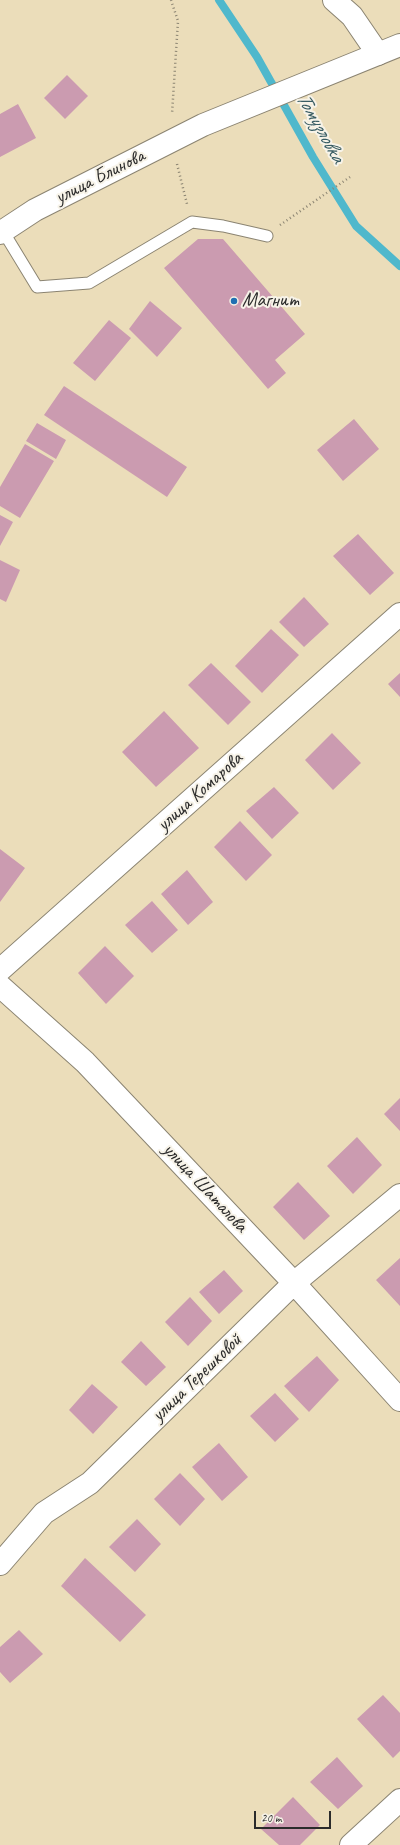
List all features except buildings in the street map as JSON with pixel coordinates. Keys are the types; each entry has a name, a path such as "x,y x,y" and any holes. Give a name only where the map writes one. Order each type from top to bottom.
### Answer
{"street":[{"path":"334,0 352,16 378,54 400,45"},
{"name":"улица Блинова","path":"2,232 35,210 203,125 378,54"},
{"name":"улица Комарова","path":"0,970 400,614"},
{"name":"улица Шаталова","path":"0,986 85,1062 294,1283 400,1400"},
{"name":"улица Терешковой","path":"0,1564 44,1513 90,1483 294,1283 400,1195"},
{"path":"351,1845 400,1800"}],"lane":[{"path":"2,232 37,287 89,283 192,222 223,226 267,236"}],"path":[{"path":"289,218 350,176"}],"waterway":[{"name":"Томузловка","path":"219,0 257,57 313,157 356,226 400,266"}],"place":[{"name":"Магнит","path":"234,301"}]}
